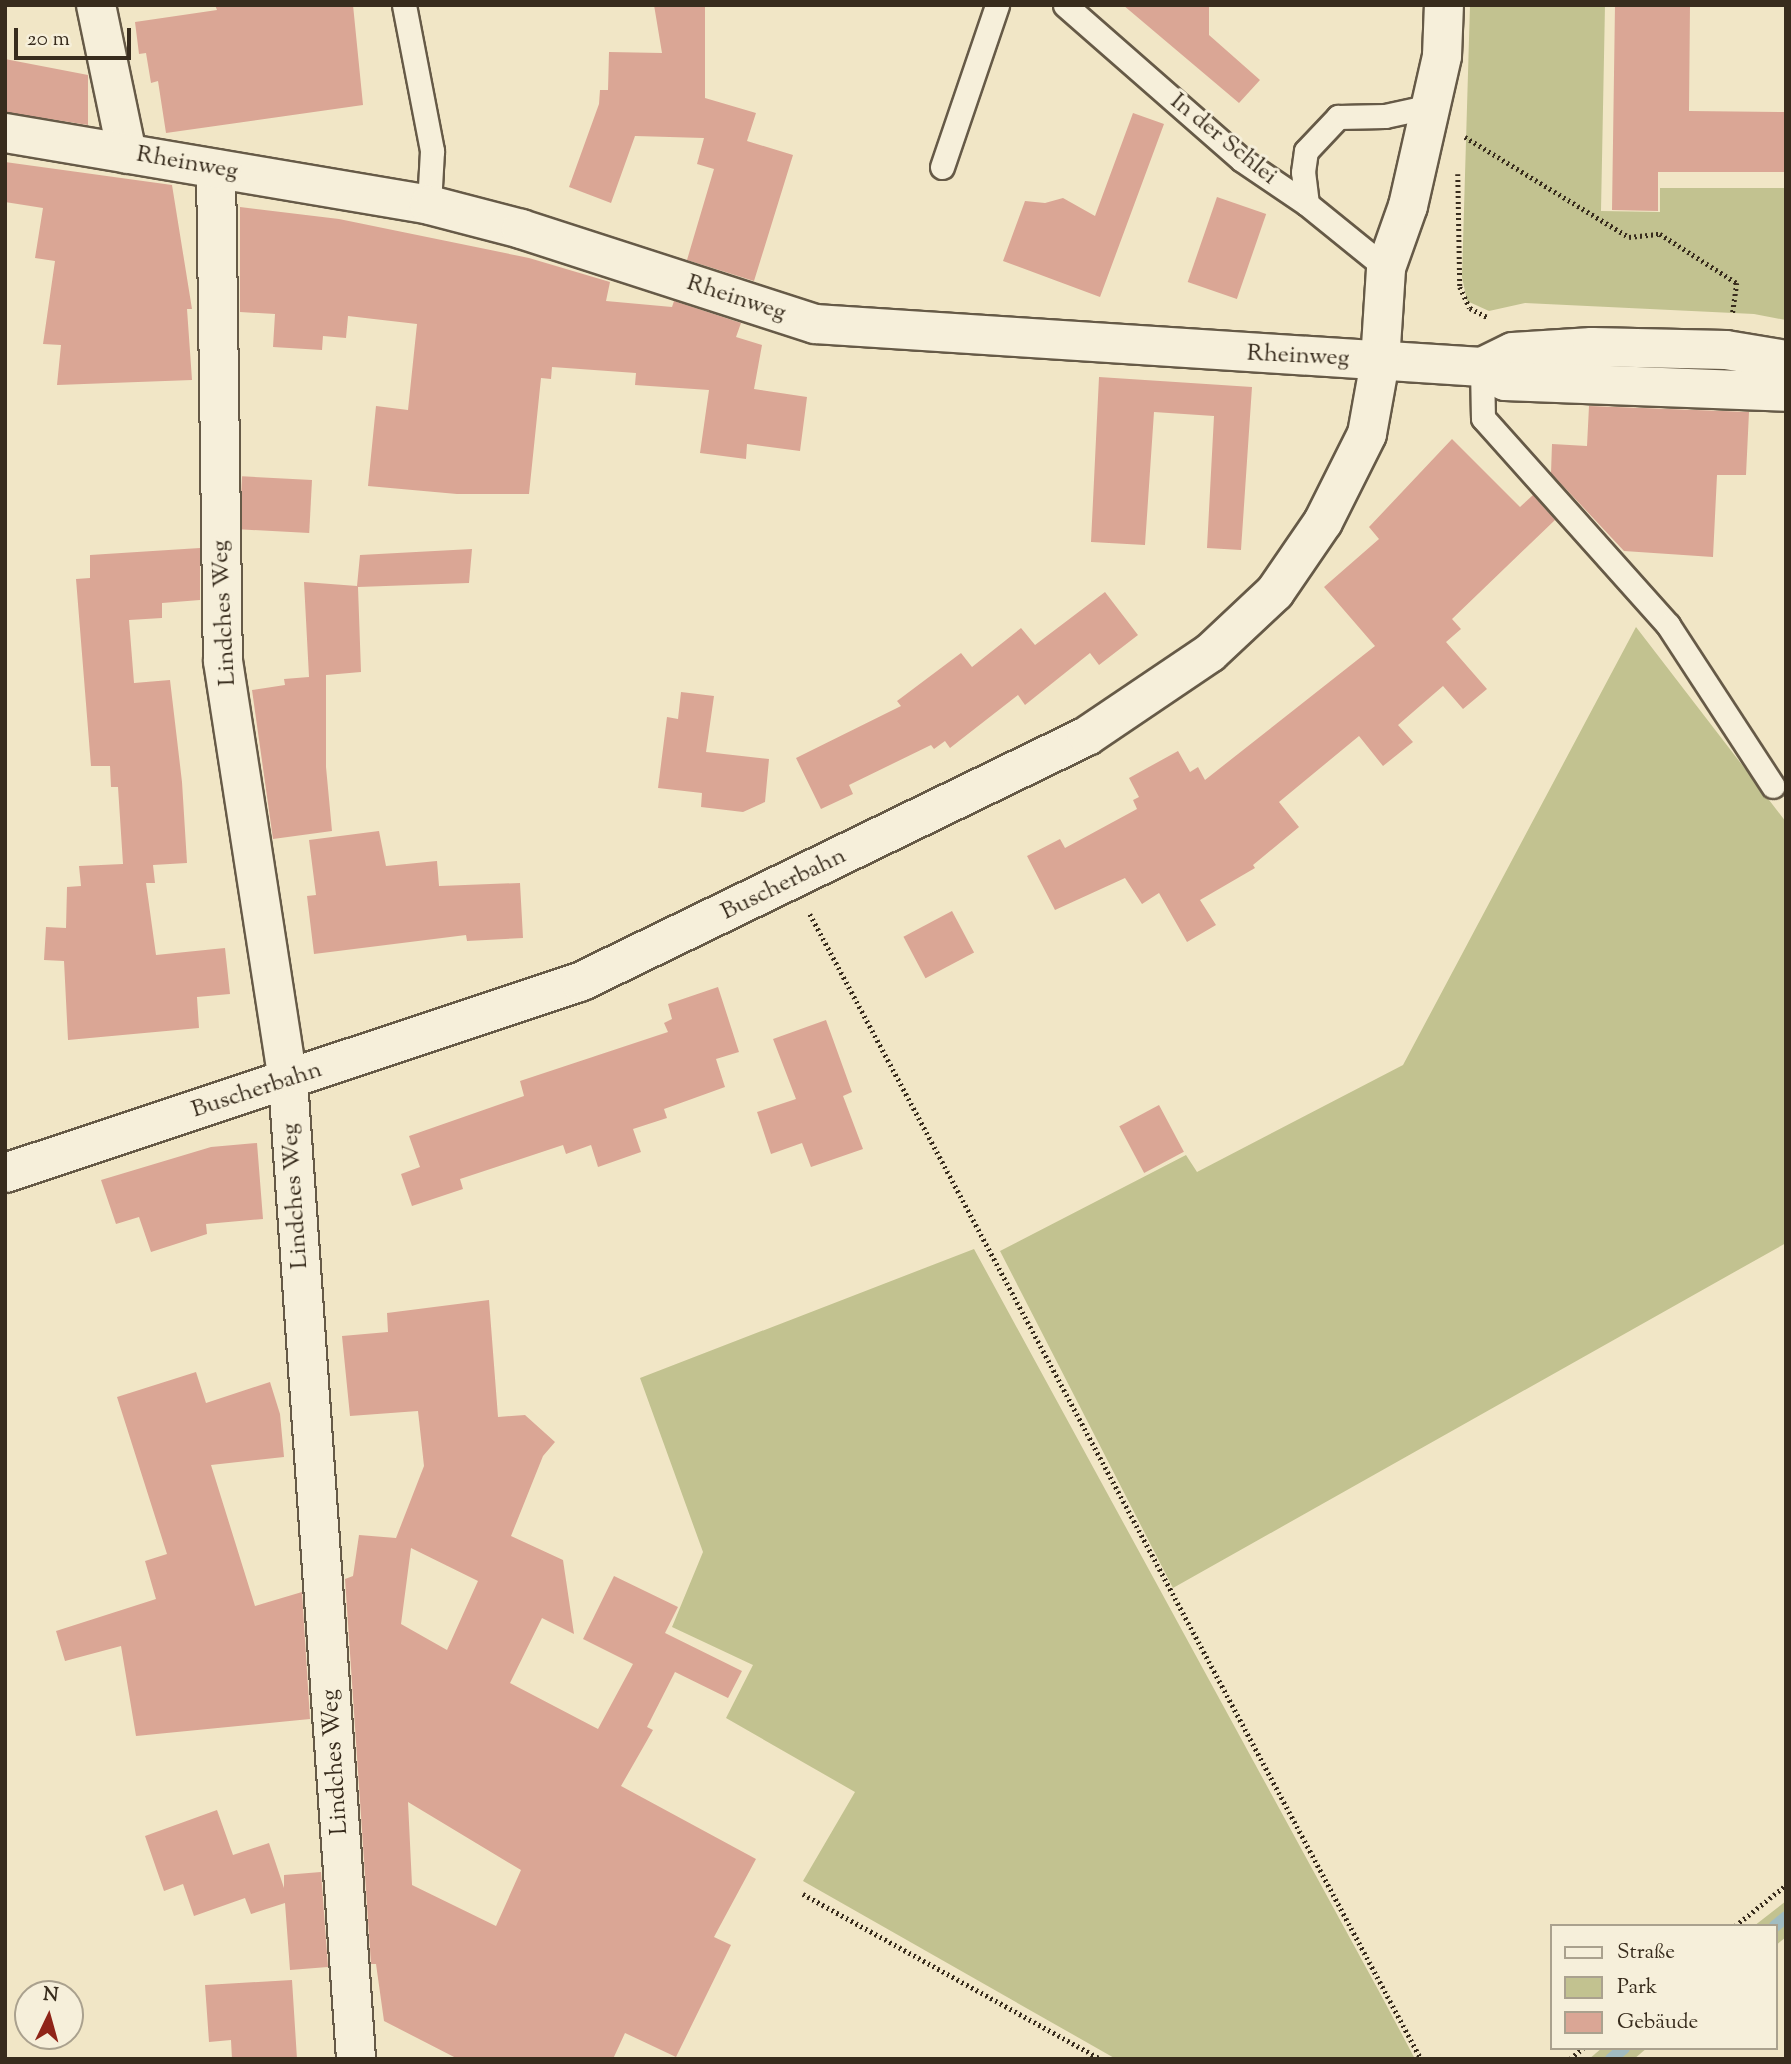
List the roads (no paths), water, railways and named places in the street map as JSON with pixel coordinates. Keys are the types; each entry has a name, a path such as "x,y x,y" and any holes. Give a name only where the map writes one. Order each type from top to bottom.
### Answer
{"main road":[{"path":"96,5 127,154"},
{"path":"1380,362 1386,268 1408,206 1442,57 1444,5"},
{"name":"Rheinweg","path":"5,133 429,205 521,229 815,324 1482,367 1505,381 1786,392"},
{"name":"Lindches Weg","path":"216,169 223,661 288,1081 356,2059"},
{"name":"Rheinweg","path":"1482,367 1513,352 1592,347 1726,350 1786,360"},
{"name":"Buscherbahn","path":"5,1173 580,982 793,881 1087,736 1210,653 1275,592 1323,522 1367,434 1380,362"}],"lane":[{"path":"404,5 432,151 429,205"},
{"path":"942,167 998,5"},
{"name":"In der Schlei","path":"1065,5 1242,160 1307,204 1386,268"},
{"path":"1307,204 1303,172 1306,151 1338,117 1385,116 1431,106"},
{"path":"1482,367 1483,418 1668,625 1773,786"}],"waterway":[{"path":"1777,1924 1786,1917"},
{"path":"1611,2059 1622,2050"}]}
